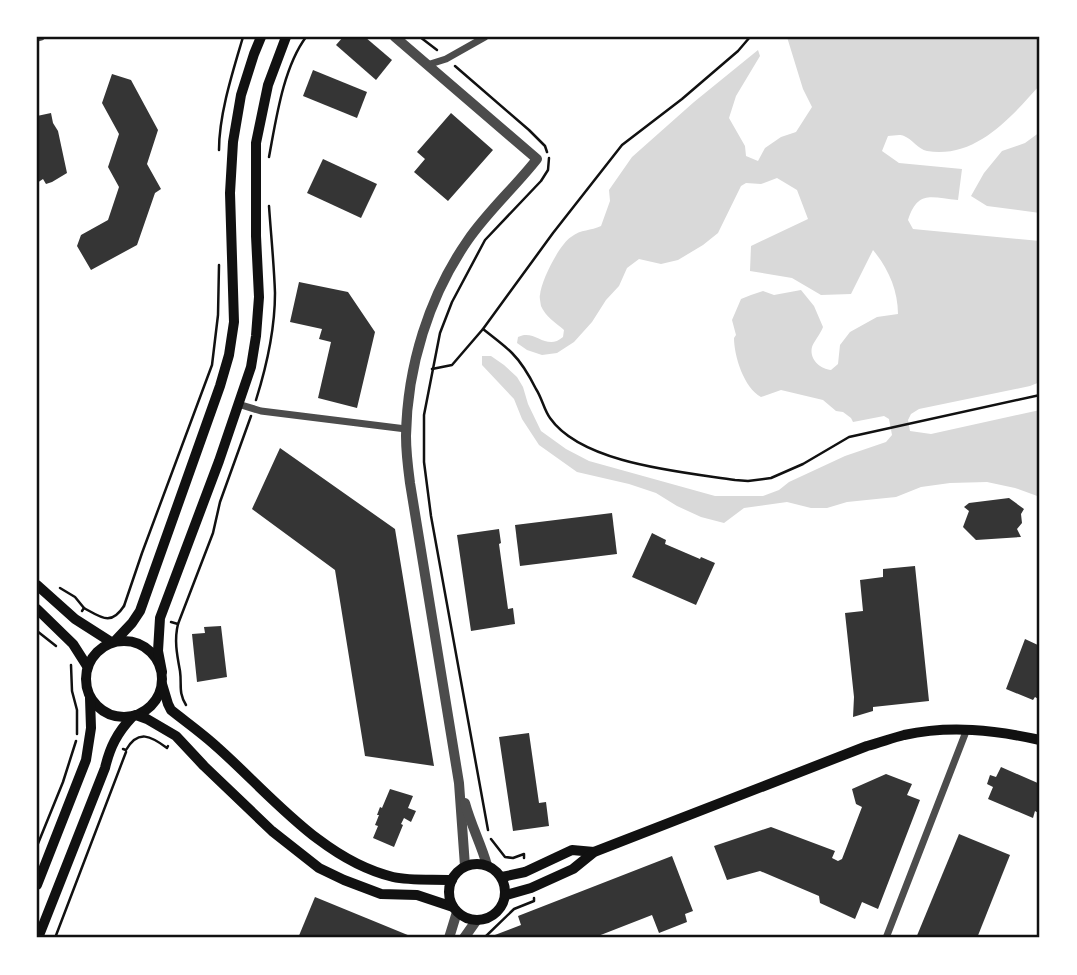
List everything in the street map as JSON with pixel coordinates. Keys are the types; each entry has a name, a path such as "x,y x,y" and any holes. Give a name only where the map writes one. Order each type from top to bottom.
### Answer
{"main road":[{"path":"261,37 241,95 233,142 230,192 234,322 229,355 140,611 113,641 94,654 87,666 86,688 90,698 108,714 134,716 146,711 159,695 162,678 158,651 160,618 251,367 258,297 256,143 268,85 286,37"},
{"path":"37,586 75,618 113,641 128,640 140,643 150,650 158,660 171,710 216,745 303,826 340,854 395,877 452,880"},
{"path":"37,609 74,643 87,666"},
{"path":"37,885 86,760 91,728 90,698"},
{"path":"134,716 146,719 176,736 272,831 319,868 382,894 417,895 455,910"},
{"path":"38,938 117,735 134,716"},
{"path":"506,895 531,888 573,869 594,852 867,746 904,735 967,729 1015,734 1040,740"},
{"path":"502,877 525,872 572,850 594,852"},
{"path":"487,865 502,877 506,895 499,911 492,917 475,921 462,917 455,910 449,898 449,889 455,874 466,866 487,865"}],"street":[{"path":"395,37 537,159 488,215 456,259 429,315 416,356 409,398 406,429 410,484 459,783 466,866"},
{"path":"427,65 446,59 485,37"},
{"path":"238,404 261,411 406,429"},
{"path":"886,938 967,729"},
{"path":"459,783 487,865"},
{"path":"449,938 455,910"},
{"path":"464,938 475,921"}],"path":[{"path":"219,152 230,83 243,37"},
{"path":"420,37 437,50"},
{"path":"524,854 513,858 505,857 490,838 485,816 426,476 424,415 432,369 452,365 483,329 622,145 682,99 738,51 750,37"},
{"path":"55,585 99,617 110,618 118,615 124,606 212,365 218,315 219,257"},
{"path":"483,329 513,354 530,378 549,417 567,436 585,447 630,462 735,480 771,478 803,464 849,437 1040,396"},
{"path":"124,606 131,608"},
{"path":"79,613 84,608"},
{"path":"171,622 178,624 175,634 179,688 184,703 193,713"},
{"path":"37,631 60,649"},
{"path":"37,846 63,782 77,738 78,710 72,691 69,660"},
{"path":"55,938 126,750 136,738 145,736 167,748"},
{"path":"120,748 126,750"},
{"path":"484,938 514,909 534,901"}],"shaded area":[{"path":"787,37 1040,37 1040,85 991,133 961,149 945,152 924,150 902,135 888,136 882,151 899,163 962,169 958,200 933,197 921,200 908,220 913,229 1040,241 1040,382 919,409 911,414 908,420 910,431 931,434 1040,410 1040,497 987,482 950,483 921,487 896,497 847,502 827,508 811,508 787,502 744,508 724,523 701,517 656,493 577,472 539,445 522,419 514,399 482,365 482,356 491,356 517,377 541,431 566,449 589,461 715,496 763,496 845,456 886,442 892,435 889,419 884,416 853,422 843,412 836,411 823,400 781,390 761,397 750,387 741,371 732,320 741,299 751,295 763,291 774,295 801,290 814,306 823,327 812,347 812,356 819,365 831,370 838,364 840,345 850,332 877,317 898,314 891,280 873,250 851,294 821,295 792,278 750,271 751,246 808,219 797,190 777,178 761,184 746,183 741,186 718,233 678,260 661,264 639,259 627,268 619,286 592,322 574,342 557,353 542,355 517,343 518,337 524,335 551,342 563,337 564,330 545,313 540,297 547,273 561,247 575,234 601,226 610,201 609,190 632,157 758,50 760,56 736,96 729,118 745,146 746,156 758,161 765,148 781,137 796,132 812,107 803,89"},
{"path":"1040,132 1040,213 987,206 971,196 984,173 1002,151 1025,143"}],"building":[{"path":"343,37 365,37 392,60 376,80 336,45"},
{"path":"313,70 367,92 357,118 303,96"},
{"path":"112,74 131,80 158,130 147,164 161,189 155,193 137,245 91,270 77,246 81,235 108,220 119,187 108,167 119,134 102,103"},
{"path":"51,113 58,131 67,173 46,184 43,179 37,183 37,116"},
{"path":"451,113 493,150 448,201 414,172 425,159 417,152"},
{"path":"323,159 377,184 361,218 307,193"},
{"path":"299,282 348,292 375,332 357,408 318,398 331,342 319,339 322,329 290,322"},
{"path":"280,448 395,529 434,766 365,756 335,570 252,509"},
{"path":"1009,498 1024,509 1021,514 1022,523 1017,529 1021,537 976,540 963,527 969,511 964,507 969,503"},
{"path":"612,513 617,554 520,566 515,525"},
{"path":"499,529 508,609 513,608 515,624 471,631 457,535"},
{"path":"652,533 666,540 665,544 715,563 696,605 632,577"},
{"path":"915,566 929,701 873,707 873,711 853,717 854,697 845,613 863,611 860,580 883,577 883,569"},
{"path":"221,626 227,677 197,682 192,634 205,633 204,627"},
{"path":"1025,639 1040,646 1040,700 1035,697 1033,700 1006,689"},
{"path":"529,733 539,803 546,802 549,826 513,831 499,737"},
{"path":"1001,767 1040,784 1040,814 1035,811 1033,818 988,799 993,787 987,784 990,775 996,777"},
{"path":"886,774 912,784 907,795 920,800 878,909 862,902 855,919 820,903 819,896 760,871 727,880 714,846 771,827 835,851 832,858 838,861 842,859 862,807 856,804 852,789"},
{"path":"390,789 413,796 408,808 416,811 411,822 404,818 394,847 373,838 378,826 375,825 377,815"},
{"path":"959,834 1010,855 977,938 916,938"},
{"path":"672,856 693,911 685,914 687,922 659,933 652,915 593,938 487,938 521,925 518,916"},
{"path":"315,897 415,938 298,938"}]}
